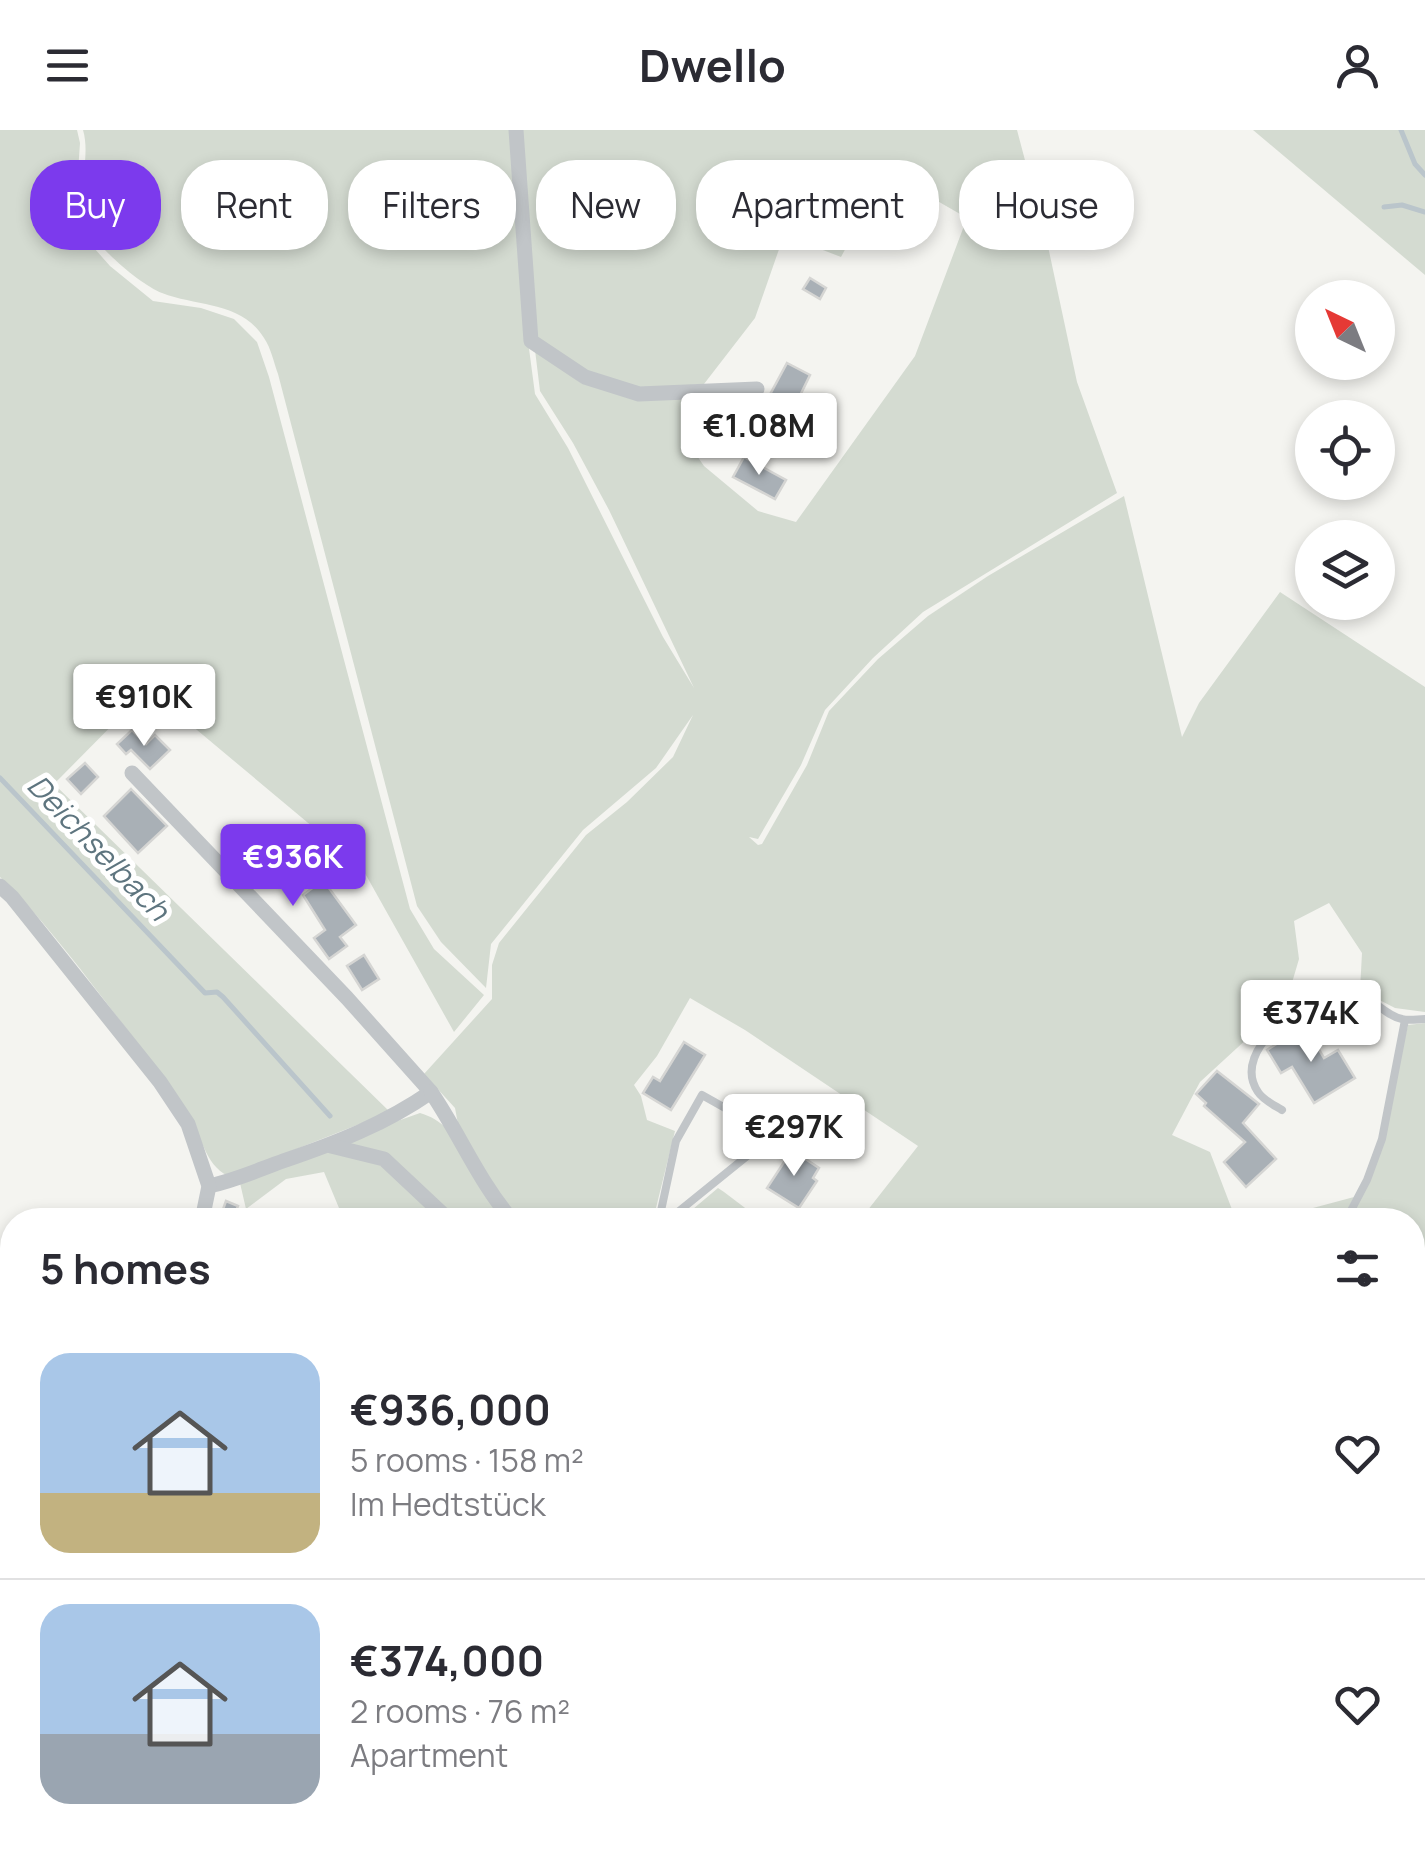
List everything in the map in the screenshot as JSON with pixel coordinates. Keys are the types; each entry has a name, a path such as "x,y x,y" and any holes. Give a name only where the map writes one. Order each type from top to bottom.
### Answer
{"street":[{"path":"516,130 530,341 585,377 639,394 757,389"},
{"path":"132,773 431,1092 501,1208"},
{"path":"0,886 160,1082 188,1124 209,1186 204,1208"},
{"path":"209,1186 332,1146 402,1112 431,1092"},
{"path":"332,1146 384,1160 436,1208"}],"lane":[{"path":"1282,1110 1257,1091 1252,1075 1254,1057 1264,1037 1290,1017 1320,1000 1345,992 1359,993 1390,1015 1405,1020 1425,1019"},
{"path":"1352,1208 1382,1139 1405,1020"},
{"path":"661,1208 676,1141 702,1095 773,1136 683,1208"}],"shaded area":[{"path":"0,130 77,130 79,160 30,160 30,250 96,250 153,301 201,308 234,319 257,342 410,909 434,949 484,995 454,1032 362,868 148,689 54,784 390,1112 228,1176 208,1157 188,1113 148,1056 55,937 0,877"},
{"path":"83,130 511,130 513,160 348,160 348,250 516,250 516,192 535,394 568,448 663,637 694,688 609,510 540,391 535,350 581,383 627,397 727,394 684,437 704,466 758,511 796,522 915,356 959,239 959,250 1049,250 1077,382 1117,493 923,612 873,658 825,710 801,765 758,839 749,837 762,844 807,765 829,711 878,659 928,616 988,576 1124,496 1182,737 1199,703 1280,592 1295,602 1295,620 1323,620 1425,687 1425,1012 1395,1008 1360,990 1362,953 1329,903 1294,921 1299,959 1286,1003 1200,1082 1172,1135 1210,1152 1231,1208 869,1208 918,1146 745,1030 690,998 657,1056 634,1085 647,1120 675,1131 656,1208 509,1208 480,1165 458,1124 455,1108 424,1074 492,999 492,965 499,943 586,835 673,757 693,715 656,768 583,830 491,944 486,988 441,942 417,906 269,346 243,317 153,289 110,255 106,250 161,250 161,160 85,160"},
{"path":"520,130 1017,130 1025,160 959,160 959,213 939,202 939,160 696,160 696,250 779,250 755,318 704,384 641,389 586,373 535,339"},
{"path":"1253,130 1425,130 1425,275"},
{"path":"823,250 845,250 841,257"},
{"path":"1425,1023 1425,1208 1355,1208 1370,1180 1408,1025"},
{"path":"420,1113 435,1119 460,1142 501,1208 339,1208 324,1172 286,1179 246,1208 240,1183 302,1155"},
{"path":"718,1188 745,1208 694,1208"},
{"path":"1354,1197 1348,1208 1313,1208"}],"building":[{"path":"810,278 826,288 820,299 803,289"},
{"path":"787,363 810,375 791,414 766,402"},
{"path":"744,457 786,480 775,499 733,477"},
{"path":"132,730 146,744 155,735 170,750 150,769 131,750 126,754 117,744"},
{"path":"85,763 98,777 81,794 67,779"},
{"path":"131,789 167,826 138,853 104,816"},
{"path":"327,854 336,870 315,882 305,868"},
{"path":"323,880 356,925 340,937 347,946 329,959 314,938 325,930 303,895"},
{"path":"364,955 379,979 362,990 347,966"},
{"path":"1348,1000 1354,1009 1317,1030 1310,1016"},
{"path":"1305,1026 1324,1058 1338,1050 1355,1078 1314,1103 1292,1067 1281,1073 1267,1050"},
{"path":"684,1042 705,1055 671,1110 643,1093 653,1077 660,1081"},
{"path":"1217,1071 1259,1104 1243,1123 1276,1159 1246,1187 1224,1162 1245,1142 1196,1094"},
{"path":"797,1103 809,1111 794,1135 782,1127"},
{"path":"792,1150 819,1168 813,1178 817,1181 799,1208 767,1188"}],"waterway":[{"path":"1401,130 1415,164 1425,175"},
{"path":"1384,207 1402,205 1425,212"},
{"name":"Deichselbach","path":"0,778 205,993 217,992 223,997 330,1116"}]}
